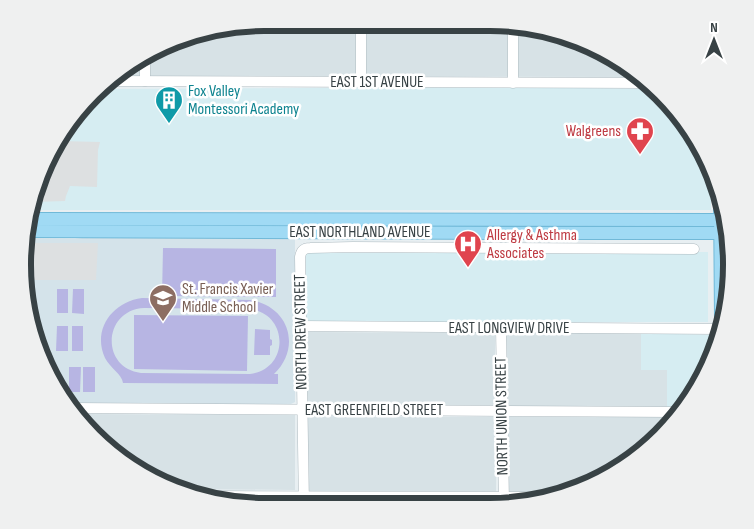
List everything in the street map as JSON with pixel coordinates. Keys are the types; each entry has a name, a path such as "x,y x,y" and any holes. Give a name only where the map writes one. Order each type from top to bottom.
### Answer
{"main road":[{"name":"EAST NORTHLAND AVENUE","path":"36,219 719,226"},
{"name":"EAST NORTHLAND AVENUE","path":"34,231 529,233 719,226"},
{"path":"721,291 722,246"}],"street":[{"path":"361,31 361,82"},
{"path":"513,33 513,82"},
{"path":"145,64 145,82"},
{"name":"EAST 1ST AVENUE","path":"120,81 636,83"},
{"name":"NORTH DREW STREET","path":"304,498 300,326 300,254 303,250 310,248 353,247 694,248"},
{"name":"EAST LONGVIEW DRIVE","path":"300,326 714,329"},
{"name":"NORTH UNION STREET","path":"501,328 504,497"},
{"name":"EAST GREENFIELD STREET","path":"81,408 670,412"}],"shaded area":[{"path":"264,31 490,31 520,33 550,39 593,55 628,77 127,76 148,62 175,49 204,39 234,33"},
{"path":"499,87 643,89 675,123 692,148 711,193 711,210 38,210 49,175 62,148 79,123 111,89"},
{"path":"67,141 100,142 97,187 70,186 65,201 40,202 49,175 62,148"},
{"name":"St. Francis Xavier Middle School","path":"103,235 295,236 295,402 286,405 77,403 55,368 39,325 33,295 31,264 33,238 75,239"},
{"path":"32,243 98,243 96,280 32,279"},
{"path":"163,248 276,249 276,297 162,296"},
{"path":"708,252 708,322 306,322 306,253"},
{"path":"57,289 68,289 68,313 57,313"},
{"path":"73,289 84,289 84,314 72,313"},
{"path":"142,298 250,300 274,310 282,319 287,329 289,340 288,352 283,363 274,374 278,374 278,384 123,383 105,358 101,337 107,319 122,305","holes":["144,308 249,309 262,313 272,320 280,341 278,352 272,362 263,370 250,374 141,373 128,369 118,361 113,351 112,339 114,328 120,318 130,311"]},
{"path":"134,315 248,316 247,371 134,369"},
{"path":"57,326 68,326 68,351 56,351"},
{"path":"72,326 83,326 83,351 72,351"},
{"path":"255,329 270,330 272,345 270,346 270,355 254,355"},
{"path":"306,332 495,333 495,405 306,405"},
{"path":"505,333 641,333 641,370 667,370 667,407 505,406"},
{"path":"641,333 711,335 699,368 675,406 667,407 667,370 641,370"},
{"path":"69,367 81,367 80,392 69,391"},
{"path":"83,367 95,367 95,392 83,392"},
{"path":"86,414 295,415 295,490 202,489 175,480 148,467 123,450"},
{"path":"308,416 497,417 496,491 308,491"},
{"path":"507,417 666,417 631,450 593,474 550,490 540,492 507,492"}],"place":[{"name":"Fox Valley Montessori Academy","path":"169,124"},
{"name":"Walgreens","path":"640,155"},
{"name":"Allergy & Asthma Associates","path":"468,268"},
{"name":"St. Francis Xavier Middle School","path":"163,322"}]}
